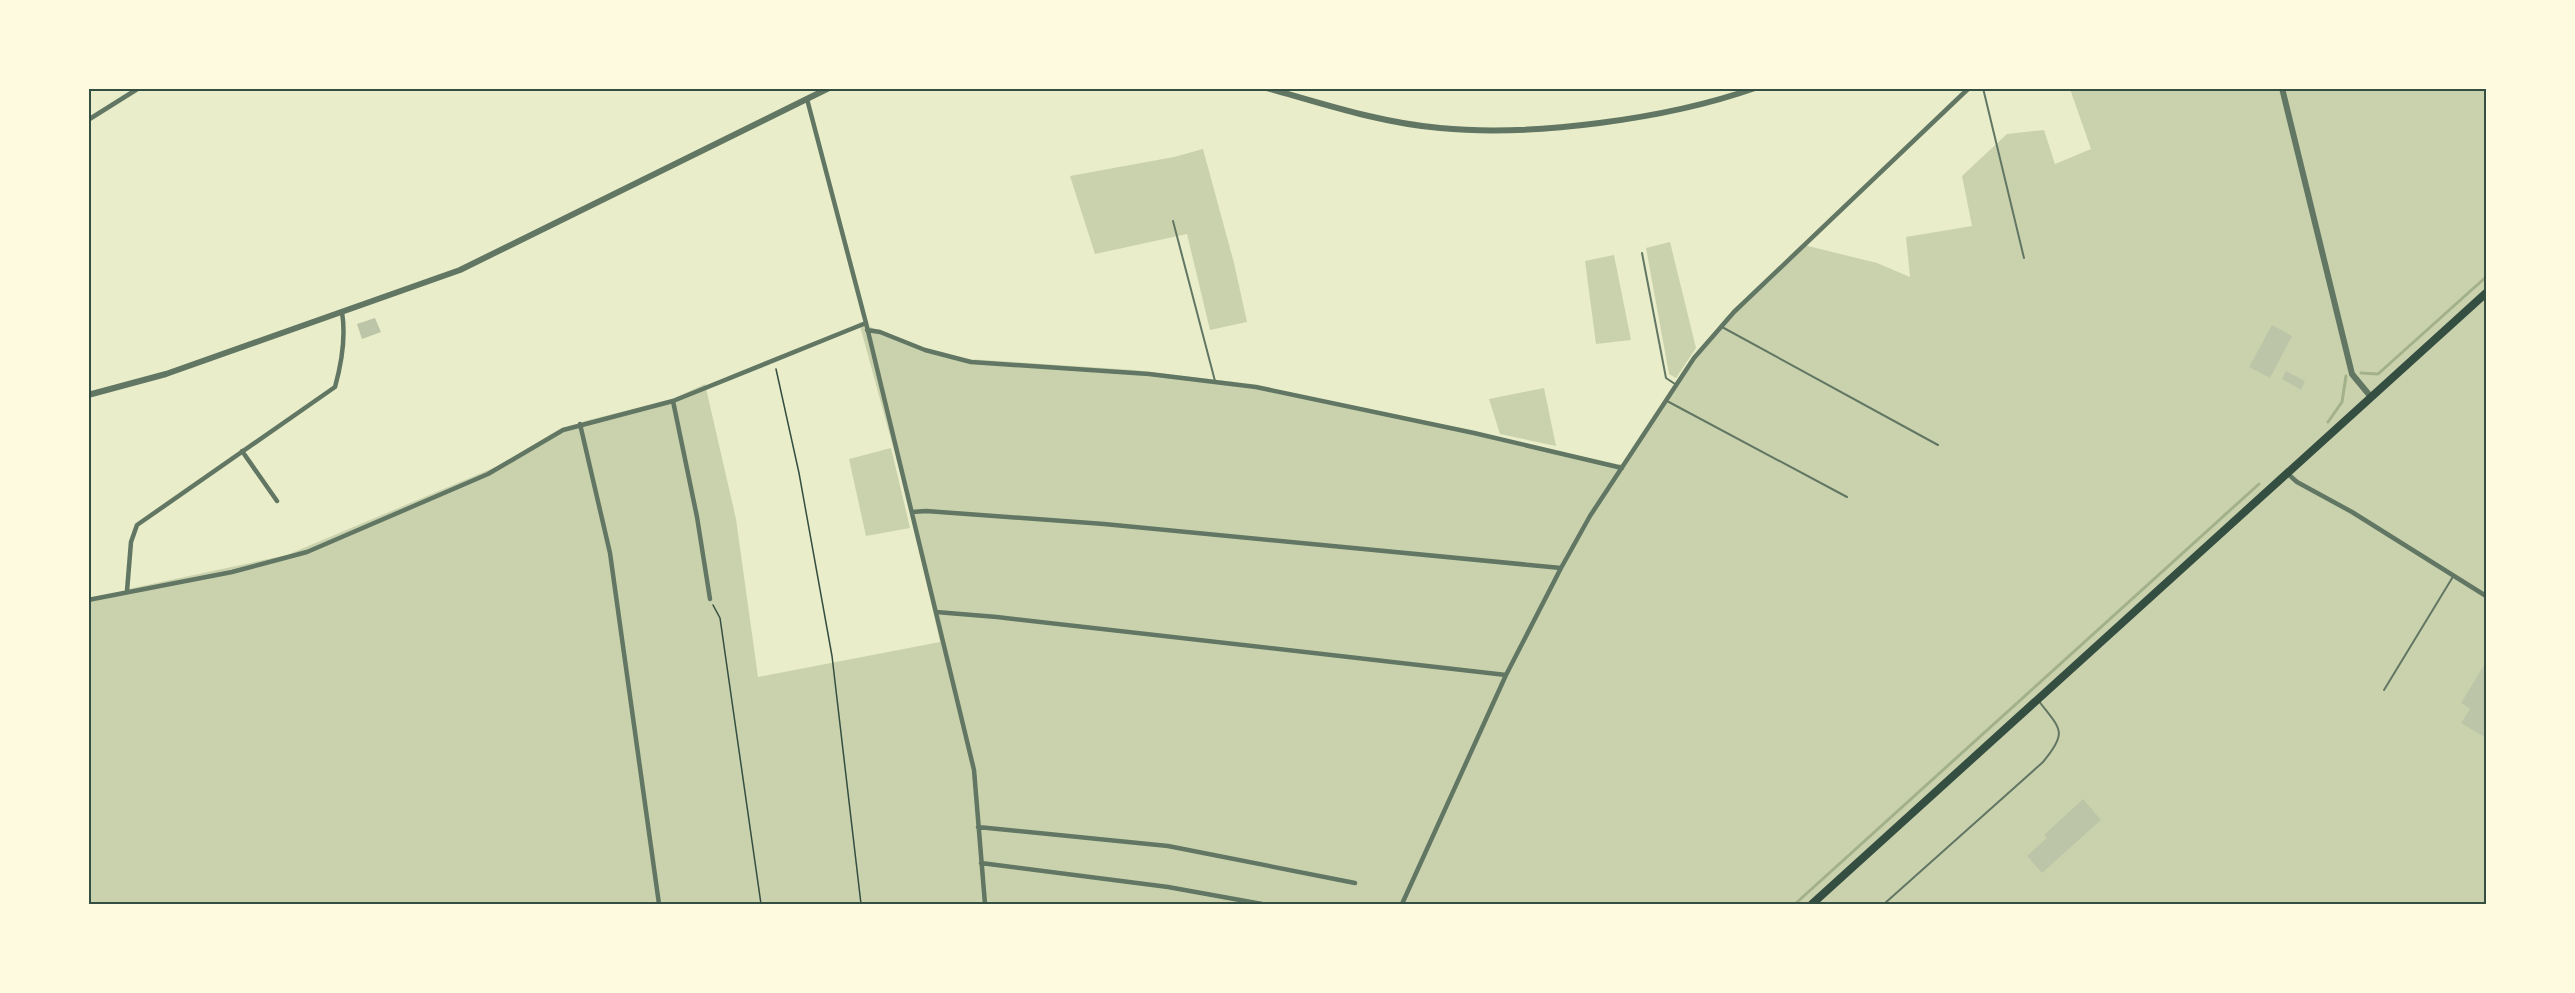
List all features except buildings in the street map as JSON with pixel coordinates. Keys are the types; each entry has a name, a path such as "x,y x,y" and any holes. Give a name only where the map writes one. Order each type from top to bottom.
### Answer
{"highway":[{"path":"1812,904 2487,293"}],"street":[{"path":"89,117 139,88"},
{"path":"88,395 166,374 460,270 829,88"},
{"path":"1267,88 1401,123 1475,130 1582,124 1659,112 1755,88"},
{"path":"1402,904 1506,675 1562,568 1590,516 1694,358 1720,326 1969,88"},
{"path":"2282,88 2352,374 2371,397"},
{"path":"807,99 866,322 974,770 985,904"},
{"path":"127,591 131,542 137,525 335,387 341,364 344,325 342,312"},
{"path":"88,600 232,572 307,552 477,479 563,430 673,400 866,322"},
{"path":"867,330 880,332 925,350 971,362 1149,374 1256,387 1482,435 1622,468"},
{"path":"673,400 697,517 710,599"},
{"path":"580,424 610,553 659,904"},
{"path":"242,451 277,501"},
{"path":"2288,474 2297,482 2352,512 2487,596"},
{"path":"912,512 927,511 1104,524 1562,568"},
{"path":"936,612 1506,675"},
{"path":"978,827 1168,846 1355,883"},
{"path":"981,863 1168,887 1262,904"}],"lane":[{"path":"1983,88 2024,258"},
{"path":"1173,221 1215,382"},
{"path":"1642,253 1666,378 1677,385"},
{"path":"1720,326 1938,446"},
{"path":"1667,401 1847,497"},
{"path":"2384,690 2454,575"},
{"path":"1884,904 2043,762 2057,746 2059,727 2038,700"}],"path":[{"path":"774,359 799,473 832,656 861,904"},
{"path":"710,599 720,618 761,904"}],"green space":[{"path":"2070,89 2486,89 2486,904 89,904 89,601 133,588 287,555 498,466 548,437 585,421 672,399 705,384 736,519 758,677 940,642 911,513 859,322 920,349 967,359 1134,370 1234,382 1625,464 1726,317 1804,245 1877,263 1910,277 1906,237 1972,226 1962,176 2007,134 2044,130 2055,164 2091,149"},
{"path":"1203,149 1234,263 1247,322 1210,330 1187,234 1095,254 1070,176 1174,157"},
{"path":"1670,242 1696,348 1676,378 1669,374 1646,248"},
{"path":"1614,255 1631,340 1596,344 1585,261"},
{"path":"1544,388 1556,446 1500,434 1489,399"},
{"path":"891,448 910,528 866,536 849,459"}],"waterway":[{"path":"2361,373 2378,374 2486,277"},
{"path":"2328,422 2342,402 2346,376"},
{"path":"1795,904 2259,484"}]}
